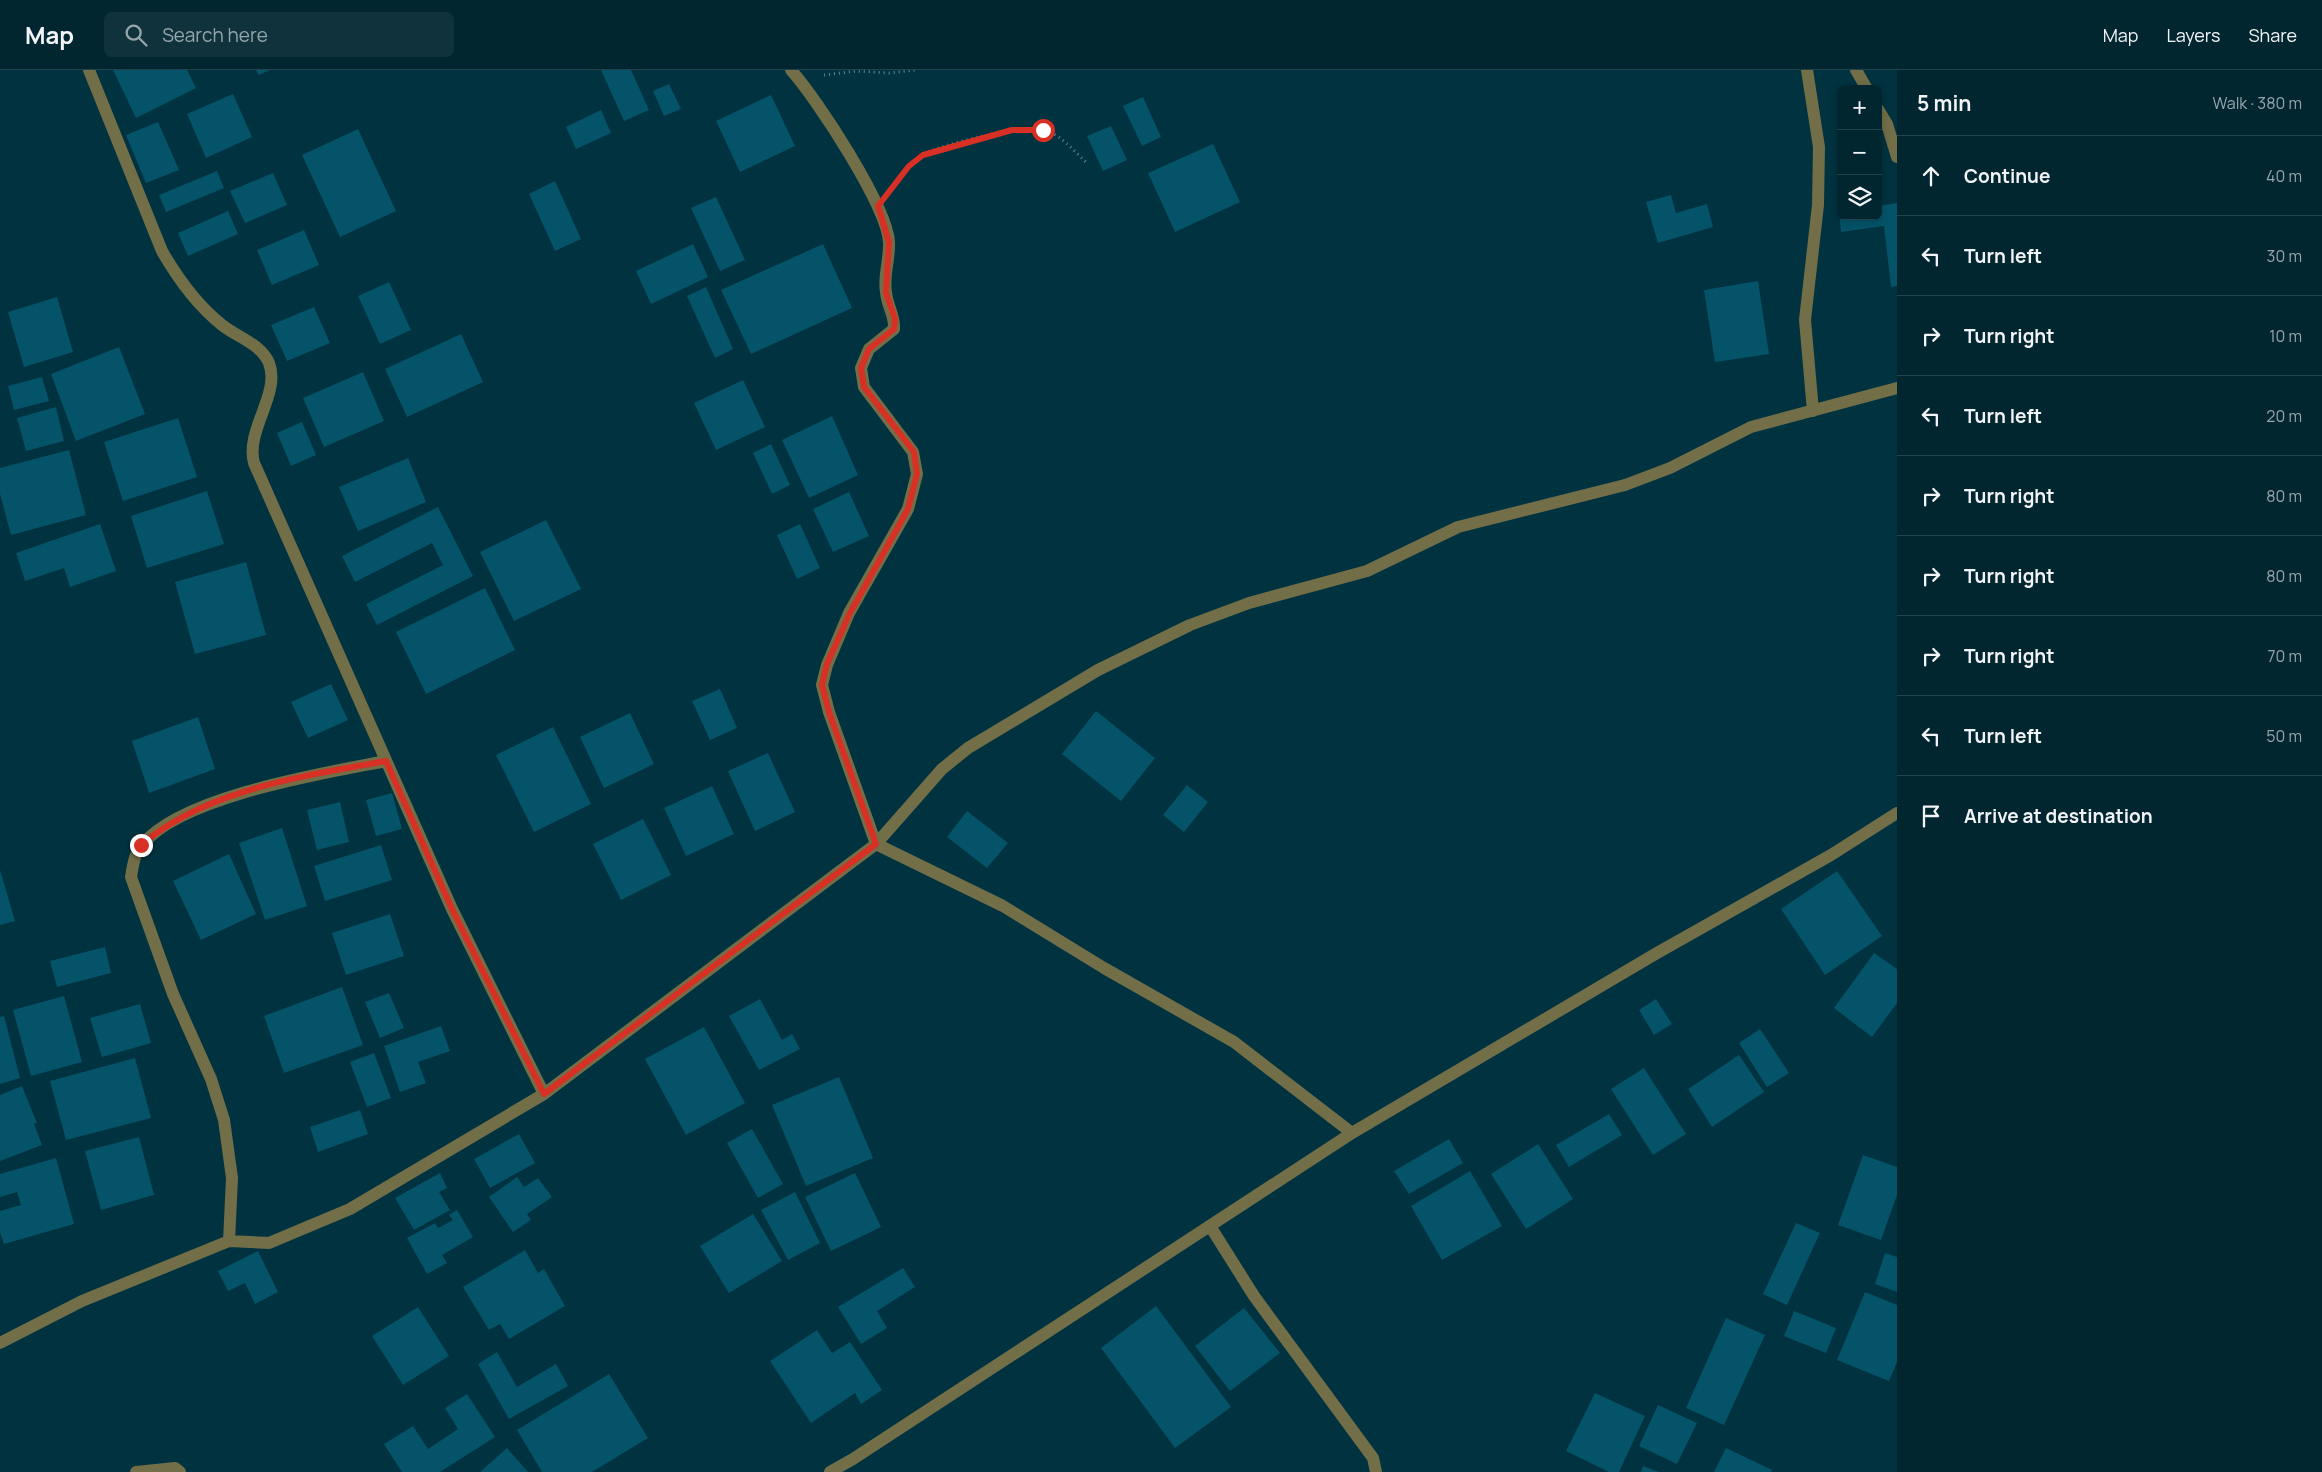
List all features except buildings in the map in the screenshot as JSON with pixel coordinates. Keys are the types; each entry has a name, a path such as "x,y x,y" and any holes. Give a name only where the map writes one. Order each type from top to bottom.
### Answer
{"street":[{"path":"89,70 162,251 173,270 187,290 222,325 256,346 269,364 271,383 252,444 254,463 452,909 544,1094"},
{"path":"1807,70 1819,147 1818,205 1805,320 1813,411"},
{"path":"1856,70 1864,85"},
{"path":"795,74 850,154 878,206 889,242 886,293 895,319 894,329 869,349 861,368 864,387 914,452 917,474 908,509 850,613 827,664 822,685 829,712 876,844 1003,906 1104,968 1234,1042 1352,1133"},
{"path":"1882,116 1887,124 1897,157"},
{"path":"0,1343 82,1301 229,1241 269,1243 350,1208 544,1094 876,844 942,769 968,748 1098,670 1190,625 1248,602 1367,571 1458,527 1625,485 1670,468 1751,428 1897,388"},
{"path":"229,1241 232,1178 224,1120 211,1079 173,994 131,877 133,862 141,845 160,829 192,811 283,780 386,761"},
{"path":"830,1472 853,1460 1352,1133 1657,953 1831,855 1897,813"},
{"path":"1210,1226 1254,1296 1373,1458 1376,1472"},
{"path":"136,1472 175,1468 180,1472"}],"path":[{"path":"795,74 856,71 889,73 915,70"},
{"path":"878,206 909,166 923,155 1012,130 1043,130 1054,134 1087,162"}],"route":[{"path":"141,845 160,829 192,811 283,780 386,761 452,909 544,1094 876,844 829,712 822,685 827,664 850,613 908,509 917,474 914,452 864,387 861,368 869,349 894,329 895,319 886,293 889,242 878,206 909,166 923,155 1012,130 1043,130"}]}
